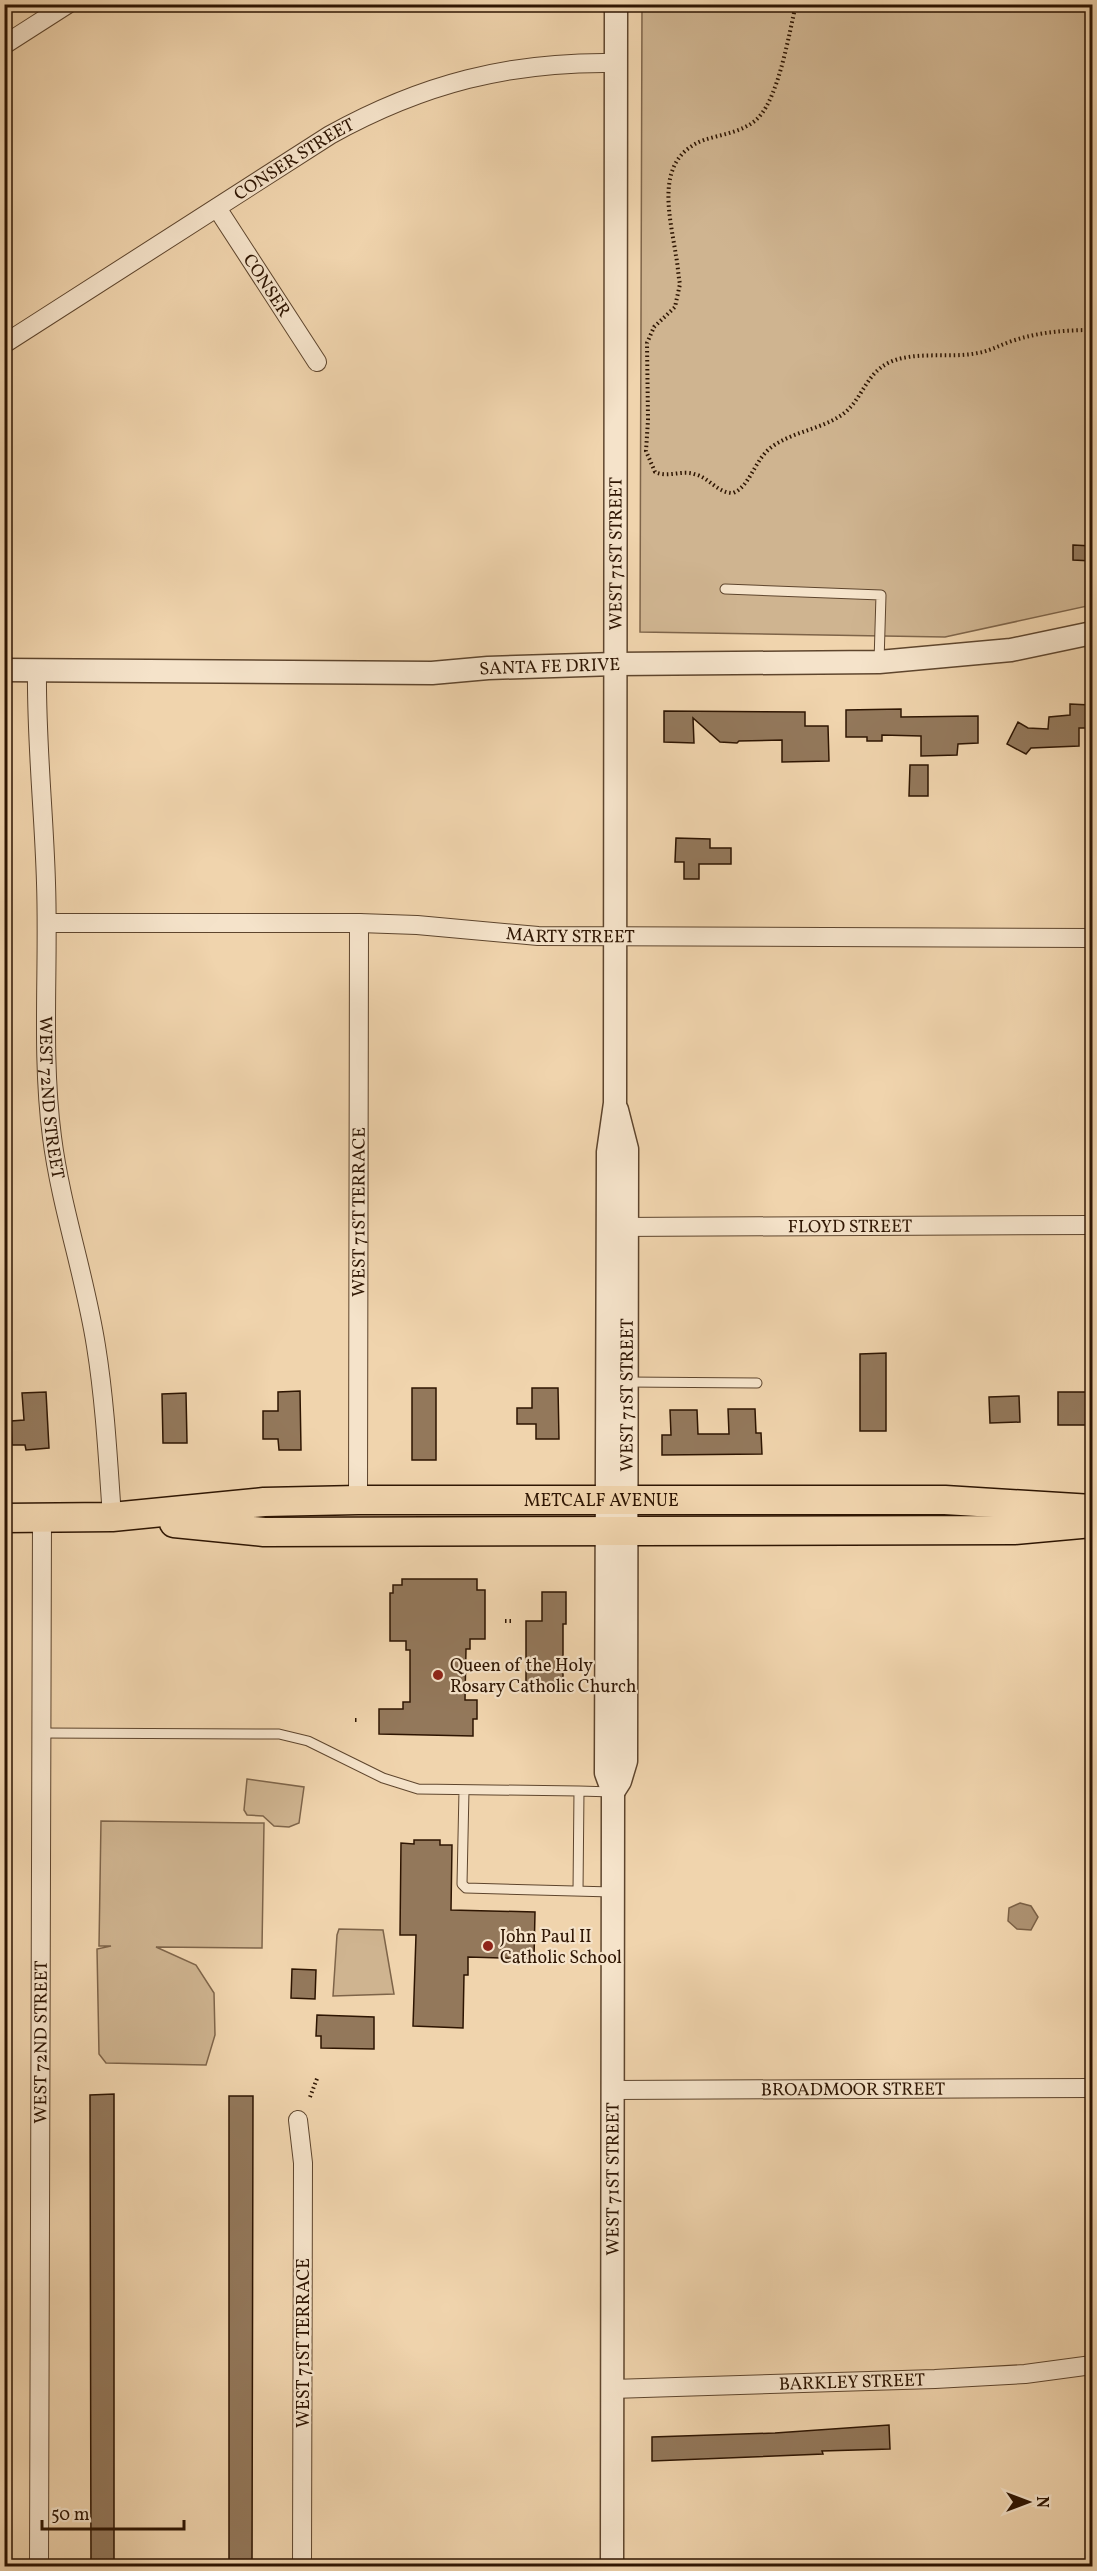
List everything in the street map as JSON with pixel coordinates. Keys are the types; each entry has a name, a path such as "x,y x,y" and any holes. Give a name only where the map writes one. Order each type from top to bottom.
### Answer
{"main road":[{"name":"METCALF AVENUE","path":"4,1518 112,1517 264,1502 358,1500 617,1498 945,1500 1092,1509"},
{"name":"METCALF AVENUE","path":"112,1517 264,1532 1014,1530 1092,1523"}],"street":[{"path":"4,45 68,4"},
{"name":"WEST 71ST STREET","path":"616,4 615,1103 608,1152 617,1227 627,1382 617,1498"},
{"name":"CONSER STREET","path":"4,344 369,113 423,91 478,75 522,67 579,62 616,63"},
{"name":"CONSER","path":"217,208 317,362"},
{"name":"SANTA FE DRIVE","path":"4,670 432,673 488,668 615,664 879,662 1011,650 1092,633"},
{"name":"WEST 72ND STREET","path":"37,670 36,717 47,923 47,1070 51,1134 57,1180 96,1344 105,1416 112,1517"},
{"name":"MARTY STREET","path":"47,923 359,923 417,925 538,936 799,935 1092,938"},
{"name":"WEST 71ST TERRACE","path":"358,1500 359,923"},
{"name":"FLOYD STREET","path":"617,1227 1092,1225"},
{"name":"WEST 71ST STREET","path":"612,2566 613,1792 606,1773 617,1498 617,1227"},
{"name":"WEST 72ND STREET","path":"39,2566 42,1518"},
{"name":"BROADMOOR STREET","path":"613,2090 1092,2088"},
{"name":"WEST 71ST TERRACE","path":"298,2121 303,2163 302,2566"},
{"name":"BARKLEY STREET","path":"612,2389 935,2379 1092,2366"}],"lane":[{"path":"725,589 881,595 879,662"},
{"path":"627,1382 757,1383"},
{"path":"41,1733 279,1734 308,1742 399,1784 418,1789 613,1792"},
{"path":"464,1790 462,1884 469,1890 613,1892"},
{"path":"578,1891 579,1791"}],"path":[{"path":"796,4 783,60 760,115 753,123 691,145 682,152 672,170 668,202 680,284 675,307 654,327 647,343 646,452 651,468 660,474 694,474 720,490 733,493 743,487 757,460 765,452 795,434 819,426 845,413 853,405 868,379 887,363 912,357 977,354 1012,341 1055,330 1092,330"},
{"path":"505,1621 511,1621"},
{"path":"310,2097 318,2076"}],"shaded area":[{"path":"642,5 1092,5 1092,605 945,637 640,632"},
{"path":"247,1779 304,1787 299,1823 289,1827 274,1826 263,1816 247,1815 244,1810"},
{"path":"101,1821 264,1823 262,1948 156,1947 196,1965 214,1993 215,2035 206,2065 106,2063 99,2054 97,1949 111,1946 99,1946"},
{"path":"1020,1903 1031,1906 1038,1917 1031,1930 1017,1929 1008,1921 1009,1908"},
{"path":"339,1929 383,1930 394,1994 333,1996"}],"building":[{"path":"1073,545 1092,546 1092,561 1073,560"},
{"path":"1070,704 1090,705 1089,728 1079,728 1079,746 1031,748 1026,754 1007,744 1018,722 1028,728 1048,729 1049,717 1070,715"},
{"path":"901,709 901,717 978,716 978,743 958,744 957,755 921,756 921,736 882,735 882,741 867,741 867,737 846,737 846,710"},
{"path":"664,711 805,712 805,726 828,726 829,761 782,762 782,740 720,742 693,718 694,743 664,742"},
{"path":"910,765 928,765 928,796 909,796"},
{"path":"676,838 710,839 710,848 731,848 731,864 699,864 699,879 684,879 684,862 675,862"},
{"path":"886,1353 886,1431 860,1431 860,1354"},
{"path":"412,1388 436,1388 436,1460 412,1460"},
{"path":"532,1388 558,1388 559,1439 536,1439 536,1424 517,1424 517,1408 532,1408"},
{"path":"300,1391 301,1450 279,1450 278,1439 263,1439 263,1411 278,1411 278,1392"},
{"path":"46,1392 49,1448 26,1450 25,1445 12,1445 11,1421 24,1420 22,1393"},
{"path":"1058,1392 1092,1392 1092,1425 1058,1425"},
{"path":"186,1393 187,1443 163,1443 162,1394"},
{"path":"1019,1396 1020,1422 990,1423 989,1397"},
{"path":"728,1409 755,1409 756,1433 761,1433 762,1454 662,1455 662,1435 671,1435 670,1410 697,1410 698,1434 729,1434"},
{"name":"Queen of the Holy Rosary Catholic Church","path":"402,1579 477,1579 477,1590 485,1590 485,1639 470,1639 470,1649 466,1649 465,1700 477,1700 477,1719 473,1719 473,1736 379,1734 379,1709 403,1709 403,1702 410,1702 410,1650 406,1650 406,1641 390,1641 390,1593 393,1593 393,1585 402,1585"},
{"path":"542,1592 566,1592 566,1624 563,1624 563,1684 560,1684 560,1687 538,1687 538,1683 526,1683 526,1621 542,1621"},
{"name":"John Paul II Catholic School","path":"414,1840 440,1840 440,1845 452,1845 451,1910 535,1912 534,1959 468,1957 468,1975 464,1975 463,2028 413,2026 416,1935 400,1935 401,1843 414,1844"},
{"path":"292,1969 316,1970 315,1999 291,1998"},
{"path":"317,2015 374,2017 374,2049 321,2048 321,2036 316,2036"},
{"path":"114,2094 114,2566 91,2566 90,2095"},
{"path":"229,2096 253,2096 252,2566 229,2566"},
{"path":"889,2425 890,2449 652,2461 652,2437 775,2433"}],"place":[{"name":"Queen of the Holy Rosary Catholic Church","path":"438,1675"},
{"name":"John Paul II Catholic School","path":"488,1946"}]}
